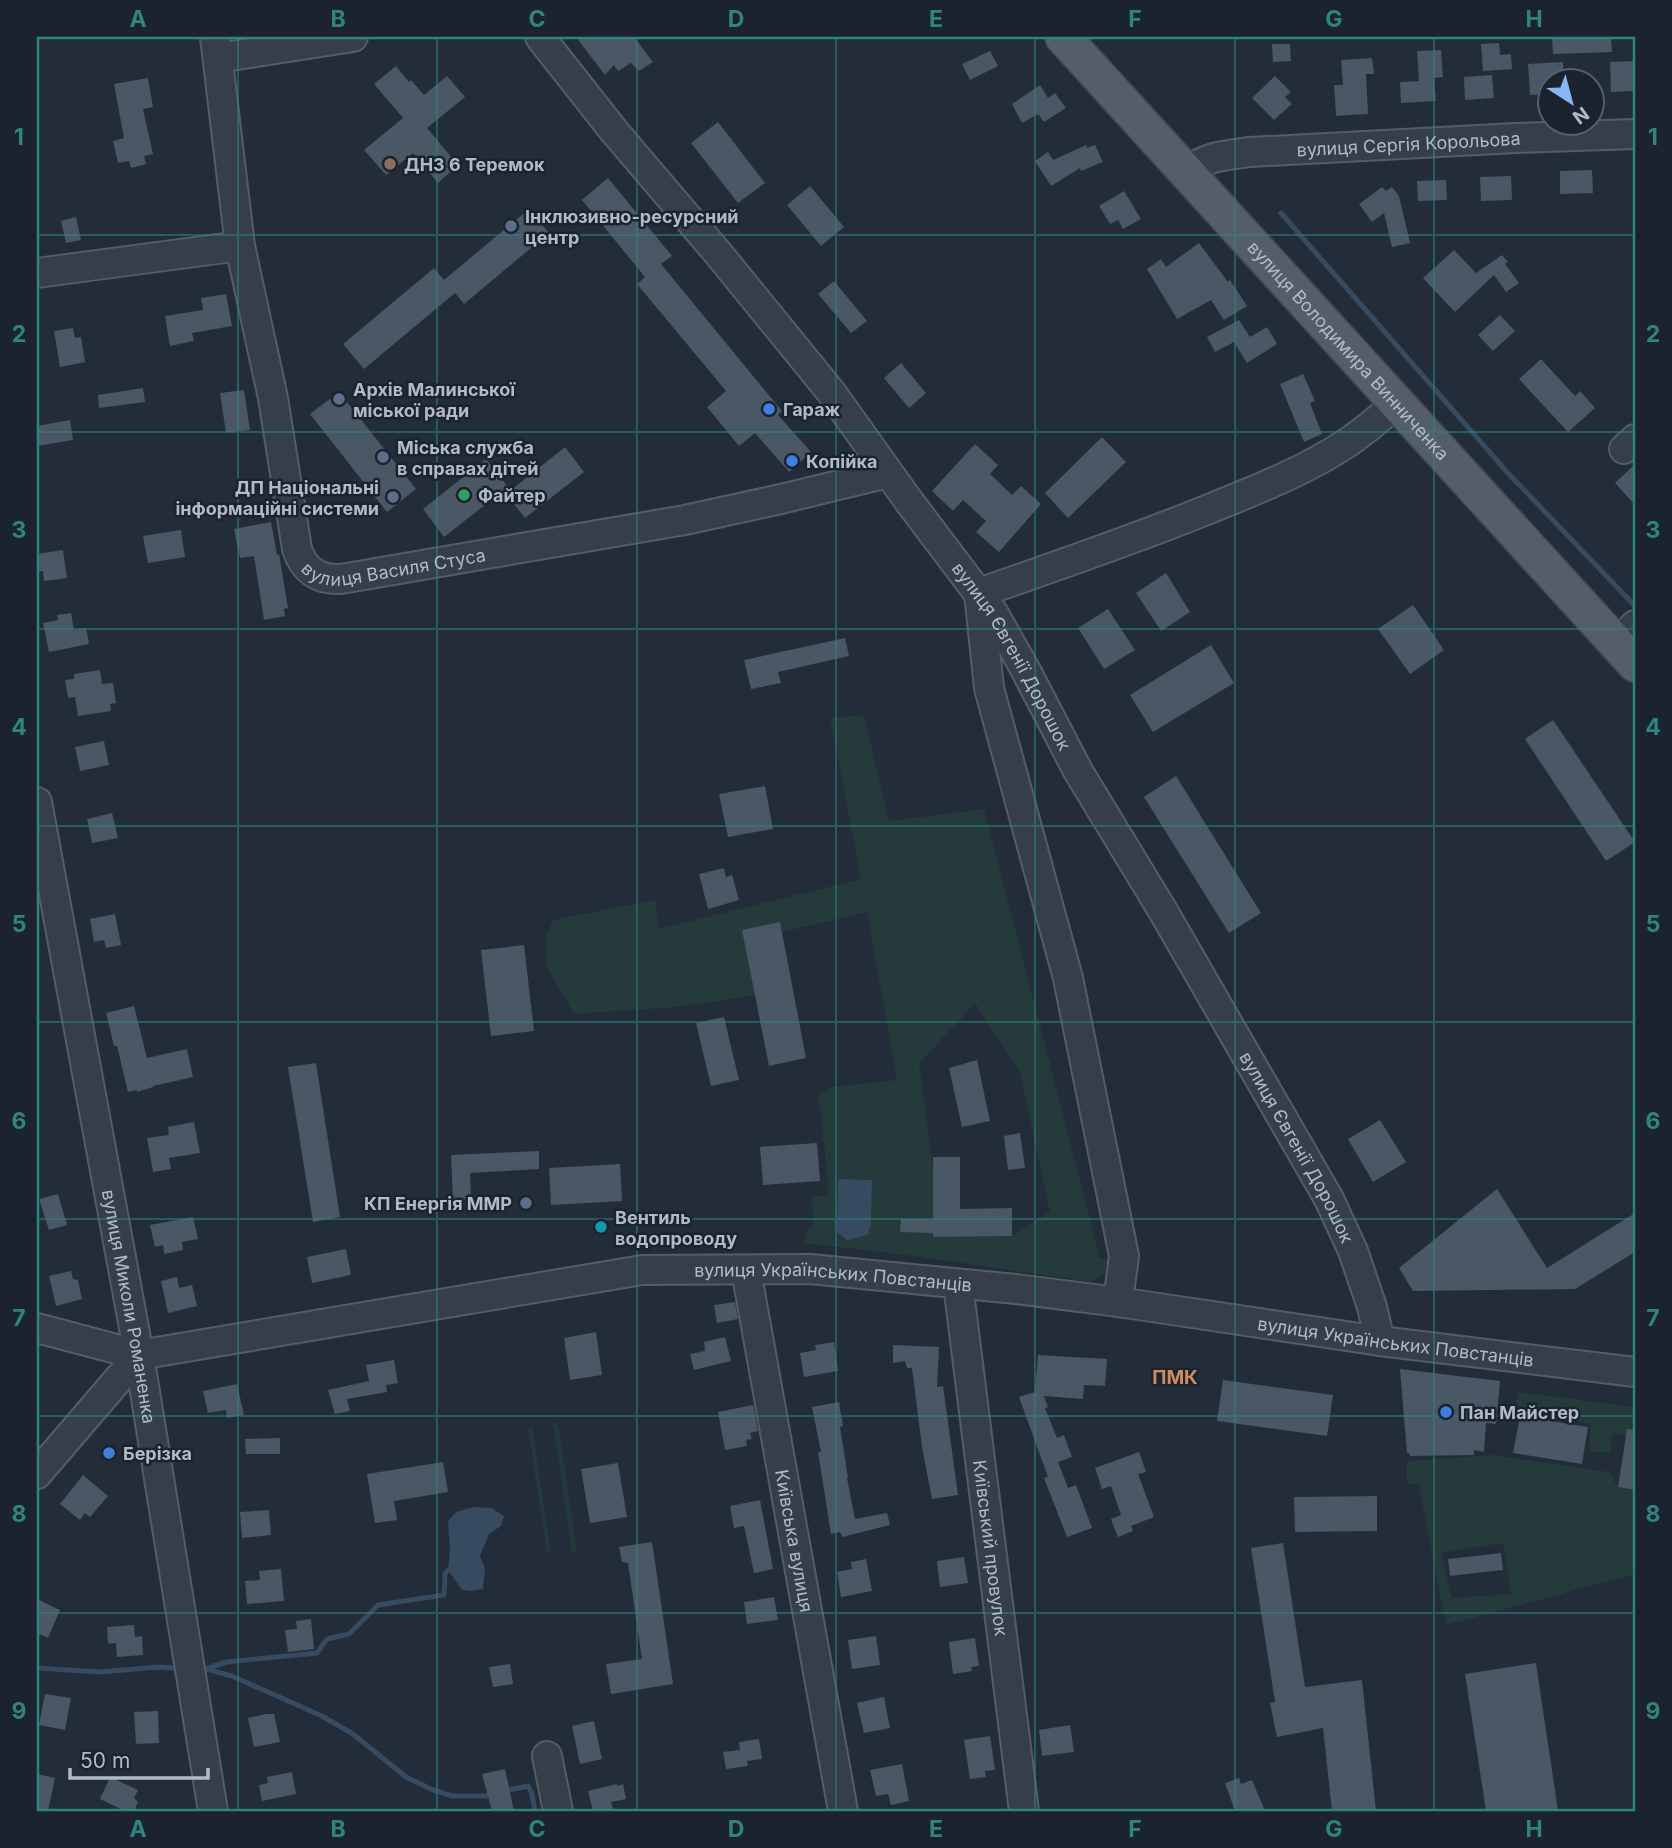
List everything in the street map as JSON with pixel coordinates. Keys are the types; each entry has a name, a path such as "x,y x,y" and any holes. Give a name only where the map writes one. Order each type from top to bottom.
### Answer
{"main road":[{"name":"вулиця Володимира Винниченка","path":"1063,37 1397,403 1629,644"}],"street":[{"path":"217,47 353,37"},
{"name":"вулиця Євгенії Дорошок","path":"540,37 614,131 734,272 831,392 888,473 979,593 1008,637 1084,781 1163,911 1323,1187 1353,1251 1372,1307 1380,1341"},
{"name":"вулиця Василя Стуса","path":"217,47 240,246 273,398 297,549 304,565 320,576 341,579 685,520 888,473"},
{"name":"вулиця Сергія Корольова","path":"1187,172 1204,160 1250,152 1635,134"},
{"path":"37,273 240,246"},
{"path":"1118,1302 1124,1256 1068,978 989,688 979,593 1148,534 1273,482 1346,444 1397,403"},
{"name":"вулиця Миколи Романенка","path":"37,802 139,1355 213,1811"},
{"name":"вулиця Українських Повстанців","path":"37,1328 139,1355 642,1270 810,1269 1118,1302 1380,1341 1635,1372"},
{"name":"Київська вулиця","path":"746,1270 843,1811"},
{"name":"Київський провулок","path":"958,1284 1024,1811"},
{"path":"37,1474 139,1355"},
{"path":"547,1756 558,1811"}],"green space":[{"path":"864,715 889,821 984,809 1100,1258 1111,1259 1104,1273 1092,1282 804,1243 807,1229 813,1227 812,1196 829,1195 818,1096 831,1087 897,1080 867,912 782,932 779,922 743,930 755,995 677,1007 574,1014 546,966 546,937 553,920 655,900 659,929 861,879 830,718","holes":["975,1003 1020,1072 1050,1212 1012,1236 933,1237 932,1157 919,1064"]},
{"path":"1518,1392 1635,1407 1635,1436 1612,1433 1611,1453 1589,1451 1591,1424 1515,1412"},
{"path":"553,1423 558,1423 577,1551 572,1552"},
{"path":"532,1426 551,1551 547,1552 528,1428"},
{"path":"1492,1455 1609,1472 1618,1487 1635,1491 1635,1574 1446,1625 1419,1485 1407,1484 1407,1461","holes":["1503,1543 1511,1594 1452,1598 1441,1553"]}],"water":[{"path":"838,1179 872,1180 871,1223 868,1235 847,1240 837,1232"},
{"path":"473,1507 491,1508 504,1516 501,1526 489,1534 480,1556 485,1568 483,1589 471,1591 462,1590 448,1570 448,1521 456,1512"}],"building":[{"path":"576,37 634,37 653,62 639,71 631,63 618,71 614,65 605,75"},
{"path":"1552,37 1611,37 1612,52 1553,54"},
{"path":"1499,43 1500,55 1511,54 1512,69 1483,71 1481,44"},
{"path":"1272,44 1290,44 1291,61 1273,62"},
{"path":"1441,50 1443,77 1434,78 1436,101 1401,103 1400,82 1419,81 1417,51"},
{"path":"990,51 998,66 970,80 962,64"},
{"path":"1372,58 1374,74 1366,74 1368,114 1336,116 1334,85 1343,85 1341,60"},
{"path":"1633,61 1634,91 1611,92 1610,62"},
{"path":"1563,62 1563,66 1536,66 1536,95 1530,95 1528,64"},
{"path":"396,66 424,95 447,76 465,97 427,128 458,165 438,183 413,153 386,175 364,150 403,118 374,84"},
{"path":"1492,75 1494,98 1465,100 1464,77"},
{"path":"1275,76 1291,92 1285,97 1292,104 1274,120 1252,98"},
{"path":"148,78 153,107 143,109 153,154 144,156 146,164 131,168 129,161 118,163 113,141 124,138 114,84"},
{"path":"1040,85 1048,98 1055,93 1066,108 1044,122 1038,114 1022,123 1012,104"},
{"path":"718,122 765,183 738,203 691,143"},
{"path":"1086,145 1087,148 1095,145 1103,162 1081,171 1080,168 1051,186 1035,161 1048,152 1053,160"},
{"path":"1592,170 1593,193 1560,194 1560,171"},
{"path":"1511,176 1512,200 1481,201 1480,177"},
{"path":"608,178 672,256 661,264 782,411 778,415 811,452 789,472 755,433 739,446 707,407 726,391 637,284 645,277 582,200"},
{"path":"1446,180 1447,200 1418,201 1417,181"},
{"path":"810,186 844,227 821,246 787,205"},
{"path":"1382,187 1386,191 1392,187 1399,196 1410,243 1392,247 1384,213 1372,222 1359,204"},
{"path":"1124,191 1141,219 1123,229 1118,220 1110,224 1099,206"},
{"path":"529,209 549,233 464,304 455,293 364,369 343,344 434,268 444,280"},
{"path":"76,217 81,240 66,243 61,221"},
{"path":"1199,243 1228,282 1230,280 1247,306 1224,320 1211,300 1177,319 1147,269 1161,259 1166,267"},
{"path":"1454,250 1476,273 1502,255 1508,262 1505,264 1519,283 1506,292 1494,275 1455,312 1423,278"},
{"path":"834,281 867,321 851,333 818,294"},
{"path":"226,294 232,326 192,333 194,341 170,346 165,316 203,310 201,298"},
{"path":"1500,315 1515,331 1493,351 1478,335"},
{"path":"1239,320 1250,337 1267,327 1277,344 1247,363 1234,342 1215,352 1207,337"},
{"path":"73,328 75,338 81,337 85,362 60,367 54,331"},
{"path":"1541,359 1575,396 1580,391 1595,408 1568,432 1519,379"},
{"path":"901,363 926,393 909,408 884,378"},
{"path":"1303,374 1315,401 1310,403 1322,434 1304,442 1280,384"},
{"path":"143,388 145,402 99,408 98,395"},
{"path":"244,390 250,430 226,433 220,393"},
{"path":"339,392 416,489 387,512 310,414"},
{"path":"70,420 73,440 37,446 37,426"},
{"path":"1102,437 1126,462 1068,518 1045,493"},
{"path":"975,444 998,465 990,474 1012,495 1021,486 1041,504 999,552 976,532 986,521 963,500 953,511 932,491"},
{"path":"565,447 584,472 525,518 506,494"},
{"path":"486,459 508,487 444,537 423,509"},
{"path":"1635,464 1635,505 1615,483"},
{"path":"271,522 288,608 284,609 285,616 264,620 254,556 240,558 234,529"},
{"path":"181,530 185,557 148,563 143,536"},
{"path":"63,550 67,578 44,581 43,571 37,572 37,554"},
{"path":"1166,573 1190,612 1161,631 1136,593"},
{"path":"1413,605 1444,650 1410,674 1378,629"},
{"path":"1108,609 1135,650 1104,669 1078,628"},
{"path":"71,613 74,630 86,628 89,644 49,652 43,623 58,620 57,615"},
{"path":"845,638 849,656 778,672 781,683 751,689 744,660"},
{"path":"1211,645 1234,683 1153,732 1130,695"},
{"path":"100,670 102,684 113,683 116,703 110,704 111,711 78,716 75,697 68,698 65,680 74,679 74,674"},
{"path":"1553,720 1635,842 1606,861 1525,739"},
{"path":"104,741 109,765 80,771 75,747"},
{"path":"1176,776 1261,913 1229,933 1144,797"},
{"path":"765,786 773,829 728,837 719,794"},
{"path":"112,813 118,838 92,843 87,819"},
{"path":"724,868 726,877 732,875 739,900 708,909 699,874"},
{"path":"115,914 121,945 106,948 104,940 94,942 90,919"},
{"path":"780,922 806,1058 769,1066 742,930"},
{"path":"524,945 534,1031 491,1036 481,950"},
{"path":"134,1006 147,1058 187,1049 193,1077 128,1092 106,1013"},
{"path":"724,1017 739,1080 711,1086 696,1023"},
{"path":"977,1060 990,1121 962,1127 949,1068"},
{"path":"316,1063 340,1217 313,1222 288,1067"},
{"path":"1380,1120 1406,1162 1373,1182 1348,1139"},
{"path":"194,1122 200,1153 169,1158 171,1169 153,1172 147,1138 169,1135 168,1127"},
{"path":"1020,1133 1025,1168 1008,1170 1004,1136"},
{"path":"817,1143 820,1181 763,1185 760,1147"},
{"path":"539,1151 539,1169 470,1173 471,1199 453,1200 451,1155"},
{"path":"933,1157 960,1157 960,1209 1012,1208 1012,1236 933,1237 933,1233 900,1232 901,1219 933,1219"},
{"path":"620,1164 622,1201 551,1205 549,1168"},
{"path":"1497,1189 1547,1268 1635,1213 1635,1252 1575,1289 1413,1291 1399,1268"},
{"path":"58,1194 67,1225 49,1230 39,1199"},
{"path":"193,1217 198,1239 182,1242 183,1250 164,1254 163,1245 155,1247 150,1225"},
{"path":"346,1249 351,1275 312,1283 307,1257"},
{"path":"71,1271 73,1279 78,1280 82,1299 56,1306 49,1276"},
{"path":"177,1277 179,1288 192,1285 197,1306 168,1313 161,1281"},
{"path":"735,1302 738,1319 717,1323 714,1305"},
{"path":"596,1332 602,1375 570,1380 564,1338"},
{"path":"725,1337 731,1361 694,1370 690,1354 705,1351 704,1342"},
{"path":"834,1342 838,1371 804,1377 800,1353 816,1350 815,1345"},
{"path":"893,1345 939,1347 937,1387 943,1386 958,1495 932,1499 912,1368 907,1368 905,1361 893,1363"},
{"path":"1038,1355 1107,1359 1105,1386 1084,1385 1083,1399 1044,1396 1048,1407 1045,1408 1057,1438 1064,1435 1072,1457 1058,1462 1068,1488 1076,1485 1092,1528 1067,1537 1044,1478 1048,1477 1019,1397 1035,1392"},
{"path":"394,1360 398,1383 386,1385 387,1392 347,1399 350,1411 335,1414 328,1390 369,1381 366,1365"},
{"name":"Пан Майстер","path":"1400,1369 1500,1381 1496,1424 1486,1423 1484,1452 1474,1450 1474,1455 1410,1456 1407,1453"},
{"path":"1223,1380 1333,1395 1327,1436 1217,1421"},
{"path":"237,1384 244,1415 227,1418 226,1410 208,1413 203,1391"},
{"path":"839,1402 843,1426 840,1427 855,1519 887,1513 890,1525 842,1537 840,1532 831,1534 818,1452 821,1452 812,1407"},
{"path":"753,1405 758,1431 750,1433 752,1439 746,1440 747,1446 725,1450 718,1412"},
{"path":"1520,1416 1588,1427 1582,1464 1513,1453"},
{"path":"1627,1429 1635,1430 1635,1490 1618,1487"},
{"path":"280,1438 280,1454 246,1454 245,1439"},
{"path":"1139,1452 1146,1472 1138,1474 1154,1517 1131,1526 1133,1531 1118,1537 1111,1519 1121,1515 1111,1486 1102,1489 1095,1468"},
{"path":"443,1462 448,1492 394,1501 397,1520 375,1523 367,1474"},
{"path":"618,1463 627,1517 590,1523 581,1469"},
{"path":"83,1475 108,1496 90,1517 85,1513 80,1520 60,1504"},
{"path":"1377,1496 1377,1531 1295,1532 1294,1497"},
{"path":"760,1500 773,1569 754,1573 744,1526 734,1528 730,1506"},
{"path":"269,1510 271,1535 242,1538 240,1512"},
{"path":"652,1542 673,1684 611,1694 606,1664 642,1659 628,1563 622,1562 619,1547"},
{"path":"1283,1543 1305,1687 1362,1680 1376,1811 1332,1811 1323,1728 1277,1737 1270,1703 1275,1702 1251,1548"},
{"path":"1501,1553 1503,1570 1450,1576 1448,1559"},
{"path":"964,1557 968,1583 940,1587 937,1561"},
{"path":"866,1559 872,1591 841,1597 837,1572 852,1569 851,1562"},
{"path":"281,1569 284,1601 247,1604 245,1581 260,1580 259,1571"},
{"path":"774,1597 778,1620 747,1624 744,1602"},
{"path":"37,1599 60,1610 48,1638 37,1633"},
{"path":"311,1619 314,1649 288,1652 285,1630 297,1629 296,1621"},
{"path":"134,1625 135,1637 142,1636 143,1655 117,1657 116,1643 108,1644 107,1627"},
{"path":"876,1636 880,1665 852,1669 848,1640"},
{"path":"975,1638 979,1666 971,1667 972,1671 953,1674 949,1642"},
{"path":"1536,1663 1558,1811 1486,1811 1465,1674"},
{"path":"510,1664 513,1684 493,1687 489,1667"},
{"path":"45,1694 71,1698 65,1730 39,1725"},
{"path":"884,1697 890,1728 864,1733 857,1703"},
{"path":"158,1711 159,1743 136,1744 134,1712"},
{"path":"274,1714 280,1742 254,1747 248,1718"},
{"path":"594,1721 602,1759 580,1764 572,1726"},
{"path":"1070,1725 1074,1752 1042,1756 1039,1730"},
{"path":"990,1736 995,1770 985,1771 986,1777 970,1779 964,1740"},
{"path":"759,1739 762,1759 747,1761 748,1766 726,1769 723,1752 740,1750 739,1742"},
{"path":"902,1764 909,1801 891,1805 888,1794 876,1796 870,1770"},
{"path":"505,1769 514,1811 492,1811 482,1774"},
{"path":"292,1772 296,1794 262,1801 259,1785 268,1783 267,1777"},
{"path":"37,1774 55,1778 48,1811 37,1811"},
{"path":"110,1777 138,1790 134,1798 138,1802 134,1811 125,1811 100,1799"},
{"path":"1239,1778 1241,1784 1252,1780 1265,1811 1235,1811 1225,1783"},
{"path":"623,1784 626,1799 611,1802 614,1811 593,1811 588,1791"}],"waterway":[{"path":"1281,213 1507,472 1635,606"},
{"path":"208,1668 227,1662 317,1653 327,1639 349,1634 378,1605 444,1595 445,1574 448,1570"},
{"path":"37,1668 100,1672 173,1668"},
{"path":"206,1669 232,1676 322,1716 353,1734 406,1777 433,1790 452,1796 494,1794"},
{"path":"504,1791 528,1786 535,1811"}],"place":[{"name":"ДНЗ 6 Теремок","path":"390,164"},
{"name":"Інклюзивно-ресурсний центр","path":"511,226"},
{"name":"Архів Малинської міської ради","path":"339,399"},
{"name":"Гараж","path":"769,409"},
{"name":"Міська служба в справах дітей","path":"383,457"},
{"name":"Копійка","path":"792,461"},
{"name":"Файтер","path":"464,495"},
{"name":"ДП Національні інформаційні системи","path":"393,497"},
{"name":"КП Енергія ММР","path":"526,1203"},
{"name":"Вентиль водопроводу","path":"601,1227"},
{"name":"Пан Майстер","path":"1446,1412"},
{"name":"Берізка","path":"109,1453"}],"district":[{"name":"ПМК","path":"1175,1377"}]}
